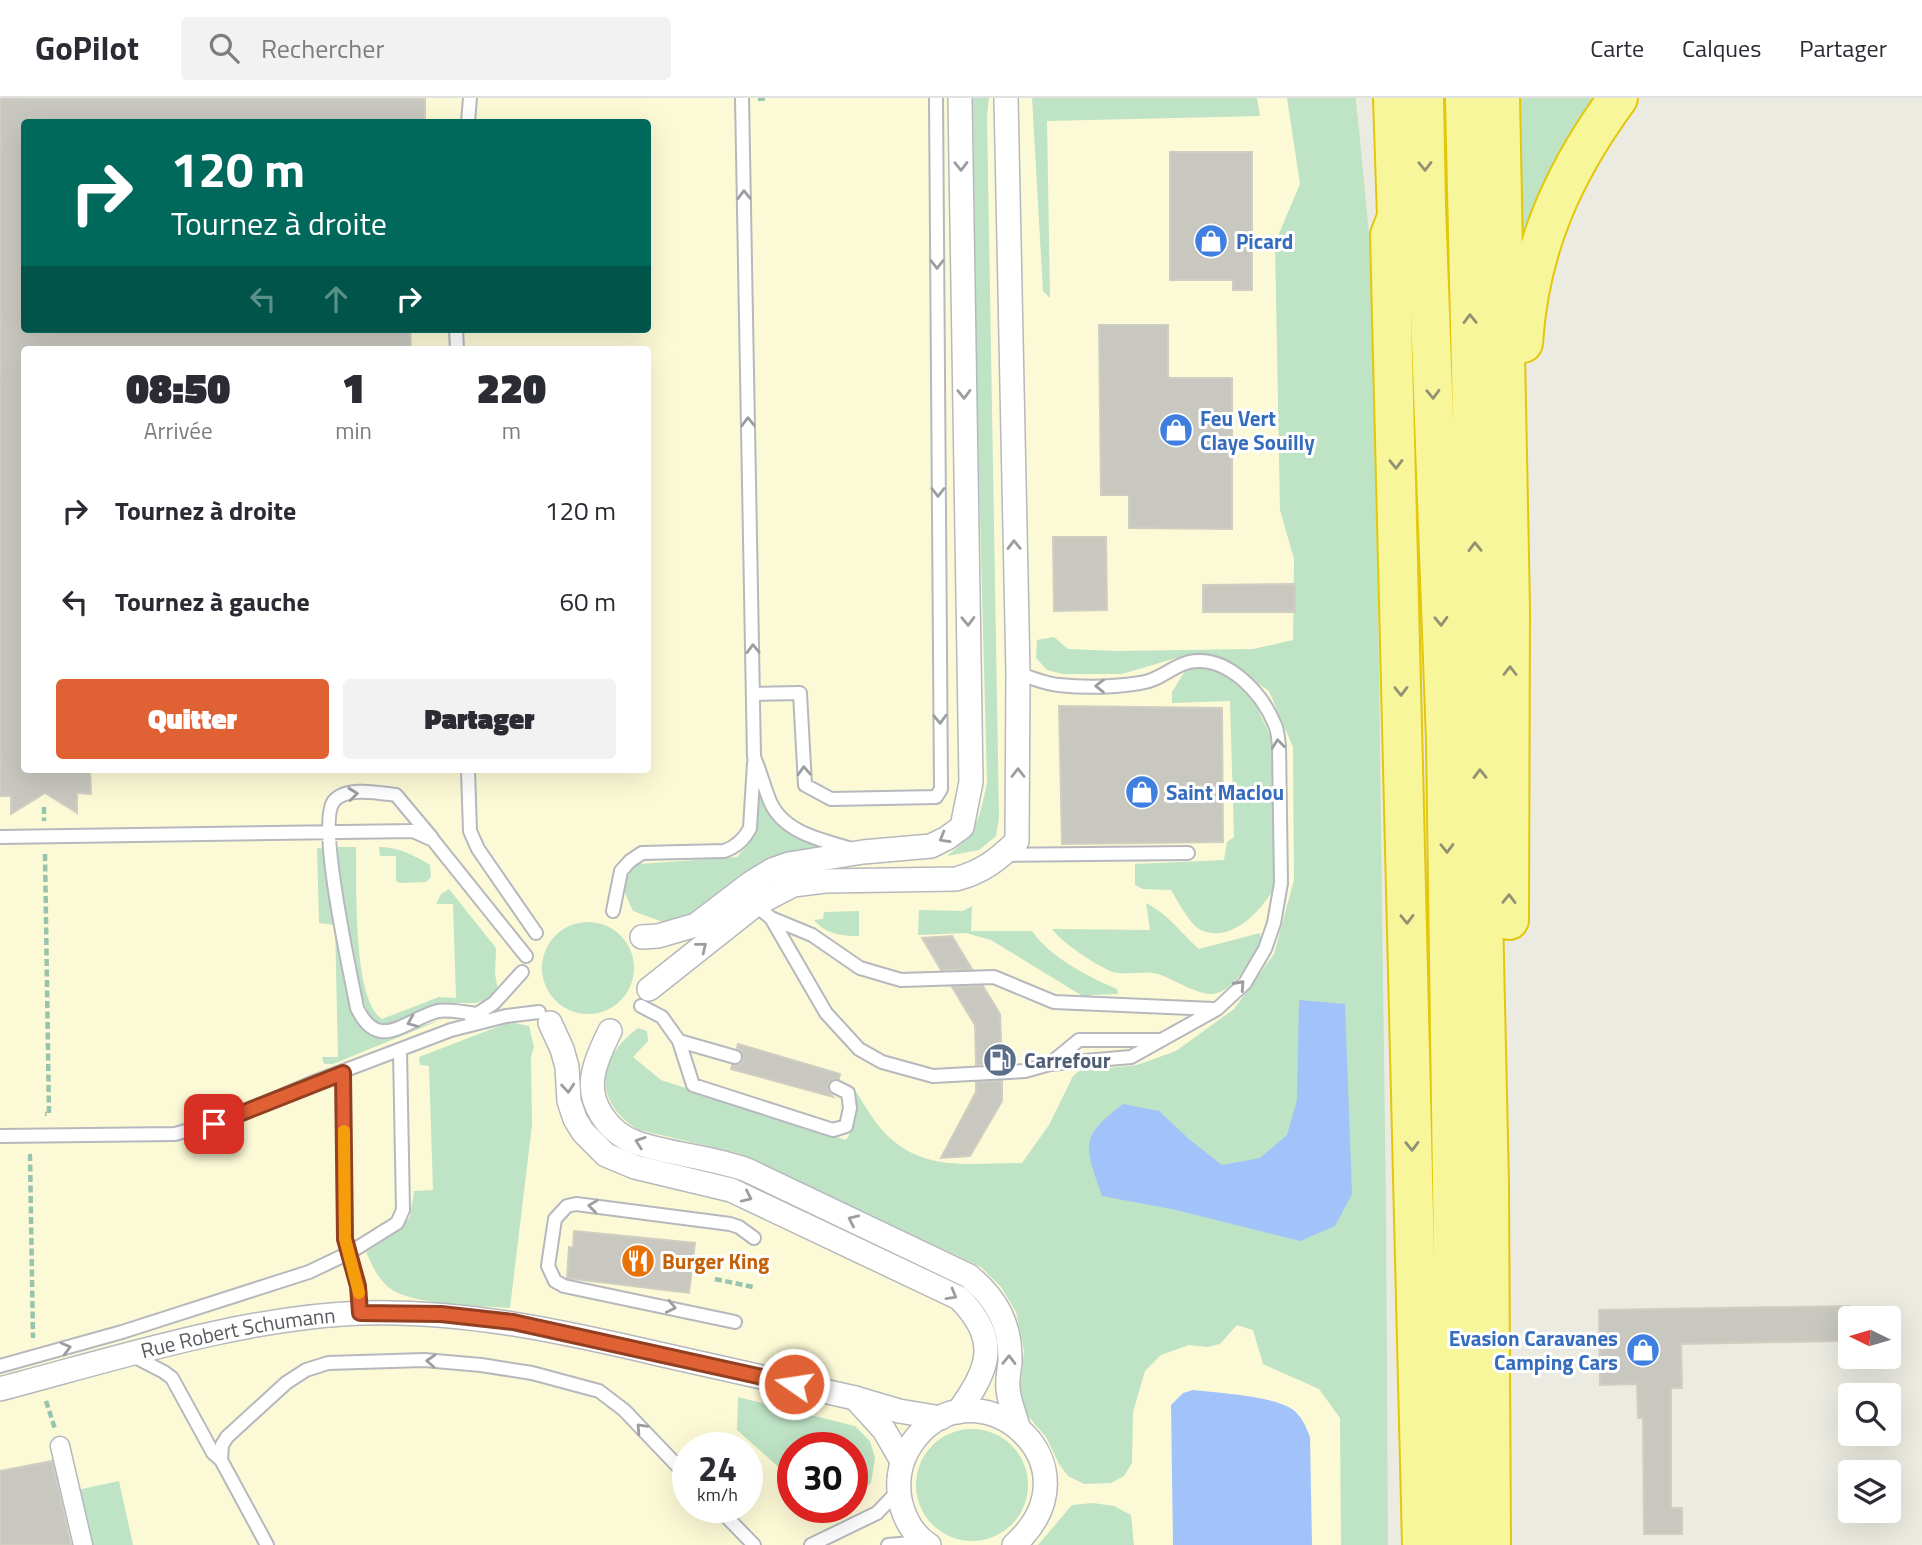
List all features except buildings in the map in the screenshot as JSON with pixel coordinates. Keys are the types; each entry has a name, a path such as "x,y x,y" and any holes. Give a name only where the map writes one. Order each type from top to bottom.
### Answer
{"highway":[{"path":"1371,98 1376,218 1390,234"},
{"path":"1393,98 1397,217 1390,234 1422,1545"},
{"path":"1424,98 1446,754 1458,1545"},
{"path":"1465,98 1489,1185 1491,1545"},
{"path":"1489,1185 1509,1108 1510,757 1500,98"},
{"path":"1506,423 1521,381 1523,334 1548,220 1568,175 1593,131 1618,98"}],"street":[{"path":"642,937 657,936 696,925 772,870 807,859 931,846 962,827 971,782 960,98"},
{"path":"645,998 763,911 793,885 825,881 956,879 976,874 1003,855 1017,841 1019,801 1006,99"},
{"path":"545,1017 562,1049 567,1067 569,1101 575,1119 583,1132 606,1155 635,1167 731,1190 959,1298 980,1323 986,1354 983,1373 976,1387 949,1415 924,1429 911,1444 902,1461 898,1490 903,1510 912,1528 927,1544"},
{"path":"610,1031 593,1072 592,1090 605,1122 620,1134 635,1142 723,1161 747,1170 970,1276 981,1285 1001,1312 1007,1327 1010,1360 1008,1391 1018,1427 1034,1444 1043,1465 1046,1488 1041,1511 1029,1531 1014,1545"},
{"name":"Rue Robert Schumann","path":"0,1389 211,1335 277,1322 360,1313 441,1314 513,1322 855,1398 899,1411 949,1415 979,1411 999,1416 1018,1427"},
{"path":"855,1398 884,1430 902,1461"},
{"path":"60,1446 83,1545"}],"lane":[{"path":"468,119 470,98"},
{"path":"613,911 621,871 629,861 642,853 723,851 732,848 746,836 750,828 754,757 742,98"},
{"path":"753,694 800,694 805,785 831,799 936,797 941,789 936,98"},
{"path":"763,911 826,1013 859,1049 881,1062 933,1076 1025,1071 1050,1064 1131,1057 1217,1009 1245,983 1265,949 1274,923 1282,883 1279,746 1276,725 1259,697 1239,676 1220,666 1199,661 1180,665 1164,676 1145,683 1114,686 1058,685 1017,674"},
{"path":"754,757 770,802 785,822 818,839 863,852"},
{"path":"468,773 470,831 478,849 536,933"},
{"path":"478,1014 440,1011 391,1031 369,1027 358,1008 331,864 330,807 335,798 348,793 396,795 526,956"},
{"path":"0,837 412,831 433,840"},
{"path":"1003,855 1188,853"},
{"path":"763,911 812,934 860,968 901,980 994,977 1054,1002 1217,1009"},
{"path":"451,1030 494,1003 522,972"},
{"path":"645,998 679,1041 692,1084 833,1129 846,1126 850,1108 848,1093 836,1087"},
{"path":"0,1136 175,1134 231,1118 309,1084 451,1030 506,1016 545,1017"},
{"path":"1050,1064 1079,1040 1165,1040"},
{"path":"679,1041 734,1057"},
{"path":"0,1366 178,1315 309,1272 349,1253 397,1223 402,1210 400,1051"},
{"path":"343,1073 345,1239 358,1286 360,1313"},
{"path":"735,1322 564,1286 555,1281 548,1266 555,1219 567,1206 576,1204 730,1224 754,1238"},
{"path":"131,1355 172,1378 267,1545"},
{"path":"221,1460 222,1445 227,1437 286,1383 306,1370 340,1362 424,1360 507,1368 599,1391 624,1410 672,1460"},
{"path":"811,1545 877,1513 898,1490"},
{"path":"733,1523 754,1545"},
{"path":"888,1545 927,1544"}],"path":[{"path":"38,1115 50,1114 44,843"},
{"path":"33,1350 30,1156 37,1156 37,1150"},
{"path":"715,1279 753,1287"},
{"path":"43,1390 60,1446"}],"shaded area":[{"path":"0,98 1357,98 1366,245 1379,1545 0,1545"}],"green space":[{"path":"973,98 989,98 987,116 999,818 996,836 979,850 947,856 976,824 987,783 977,400"},
{"path":"1032,98 1257,98 1260,116 1047,121 1050,298 1043,291"},
{"path":"1287,98 1356,98 1374,286 1388,1545 1341,1545 1340,1418 1319,1389 1263,1364 1253,1330 1237,1325 1220,1344 1207,1347 1189,1345 1161,1355 1145,1371 1133,1412 1132,1463 1124,1476 1111,1483 1084,1484 1068,1476 1046,1437 1028,1416 1020,1393 1024,1350 1016,1312 1001,1287 981,1267 738,1153 639,1130 613,1106 607,1093 606,1080 614,1053 638,1028 647,1031 648,1041 633,1057 661,1080 846,1140 857,1114 853,1087 877,1124 892,1140 909,1151 943,1162 1022,1163 1049,1125 1073,1076 1079,1071 1137,1065 1176,1051 1234,1009 1274,954 1294,880 1293,747 1269,691 1218,656 1176,658 1122,674 1063,674 1047,670 1036,658 1037,640 1054,637 1068,649 1116,651 1253,649 1293,640 1294,559 1280,510 1275,243 1300,184"},
{"path":"1514,98 1607,98 1516,264"},
{"path":"1188,666 1222,672 1253,699 1271,737 1276,884 1255,914 1234,929 1222,933 1211,933 1195,926 1171,890 1143,889 1135,885 1135,864 1224,860 1227,842 1234,837 1230,701 1172,703 1172,692"},
{"path":"756,785 768,809 784,827 804,840 829,849 692,920 663,922 633,911 624,891 628,871 639,864 737,857 755,832 758,807"},
{"path":"338,847 356,847 361,965 365,989 372,1007 382,1019 439,997 456,998 453,904 436,904 441,894 449,889 496,948 495,974 498,989 486,1000 475,1003 447,1003 379,1025 370,1017 363,1000 337,866"},
{"path":"379,847 399,850 424,861 430,865 431,877 426,882 396,881 396,856 380,856"},
{"path":"317,848 325,849 354,1018 366,1032 377,1037 391,1036 443,1019 333,1064 324,1064 322,1057 338,1057 335,925 319,923"},
{"path":"1146,903 1168,918 1199,949 1260,933 1262,942 1235,982 1220,992 1211,994 1155,973 1113,972 1080,954 1052,929 1150,930"},
{"path":"972,906 971,931 1032,931 1059,958 1117,989 1118,994 1091,995 1089,1000 991,940 966,933 918,935 919,910 963,911"},
{"path":"859,911 859,936 834,933 814,920 823,919 824,912"},
{"path":"588,922 605,926 620,936 630,951 634,968 630,985 620,1000 605,1010 588,1014 571,1010 556,1000 546,985 542,968 546,951 556,936 571,926"},
{"path":"510,1022 529,1026 534,1047 531,1057 532,1125 510,1308 462,1305 408,1297 385,1284 366,1252 395,1233 410,1217 414,1191 433,1190 429,1066 420,1065 419,1057"},
{"path":"738,1397 855,1426 861,1432 777,1432 777,1466 763,1453 763,1432 737,1430"},
{"path":"972,1429 993,1433 1012,1445 1024,1464 1028,1485 1024,1506 1012,1525 993,1537 972,1541 951,1537 932,1525 920,1506 916,1485 920,1464 932,1445 951,1433"},
{"path":"868,1439 875,1458 871,1483 868,1486"},
{"path":"119,1481 133,1545 86,1545 73,1491"},
{"path":"1093,1503 1114,1506 1131,1515 1134,1545 1038,1545 1072,1505"}],"water":[{"path":"1299,1000 1345,1004 1352,1194 1335,1226 1300,1241 1176,1210 1102,1196 1089,1154 1089,1144 1098,1126 1123,1104 1159,1111 1222,1165 1260,1158 1287,1135 1297,1100"},
{"path":"1193,1390 1272,1401 1292,1409 1298,1415 1310,1437 1312,1545 1173,1545 1171,1405 1183,1393"}],"slow traffic":[{"path":"344,1131 345,1239 359,1293"}],"place":[{"name":"Picard","path":"1211,241"},
{"name":"Feu Vert Claye Souilly","path":"1176,430"},
{"name":"Saint Maclou","path":"1142,792"},
{"name":"Carrefour","path":"1000,1060"},
{"name":"Burger King","path":"638,1261"},
{"name":"Evasion Caravanes Camping Cars","path":"1643,1350"}],"route":[{"path":"214,1124 309,1084 343,1073 345,1239 358,1286 360,1313 441,1314 513,1322 794,1384"}]}
